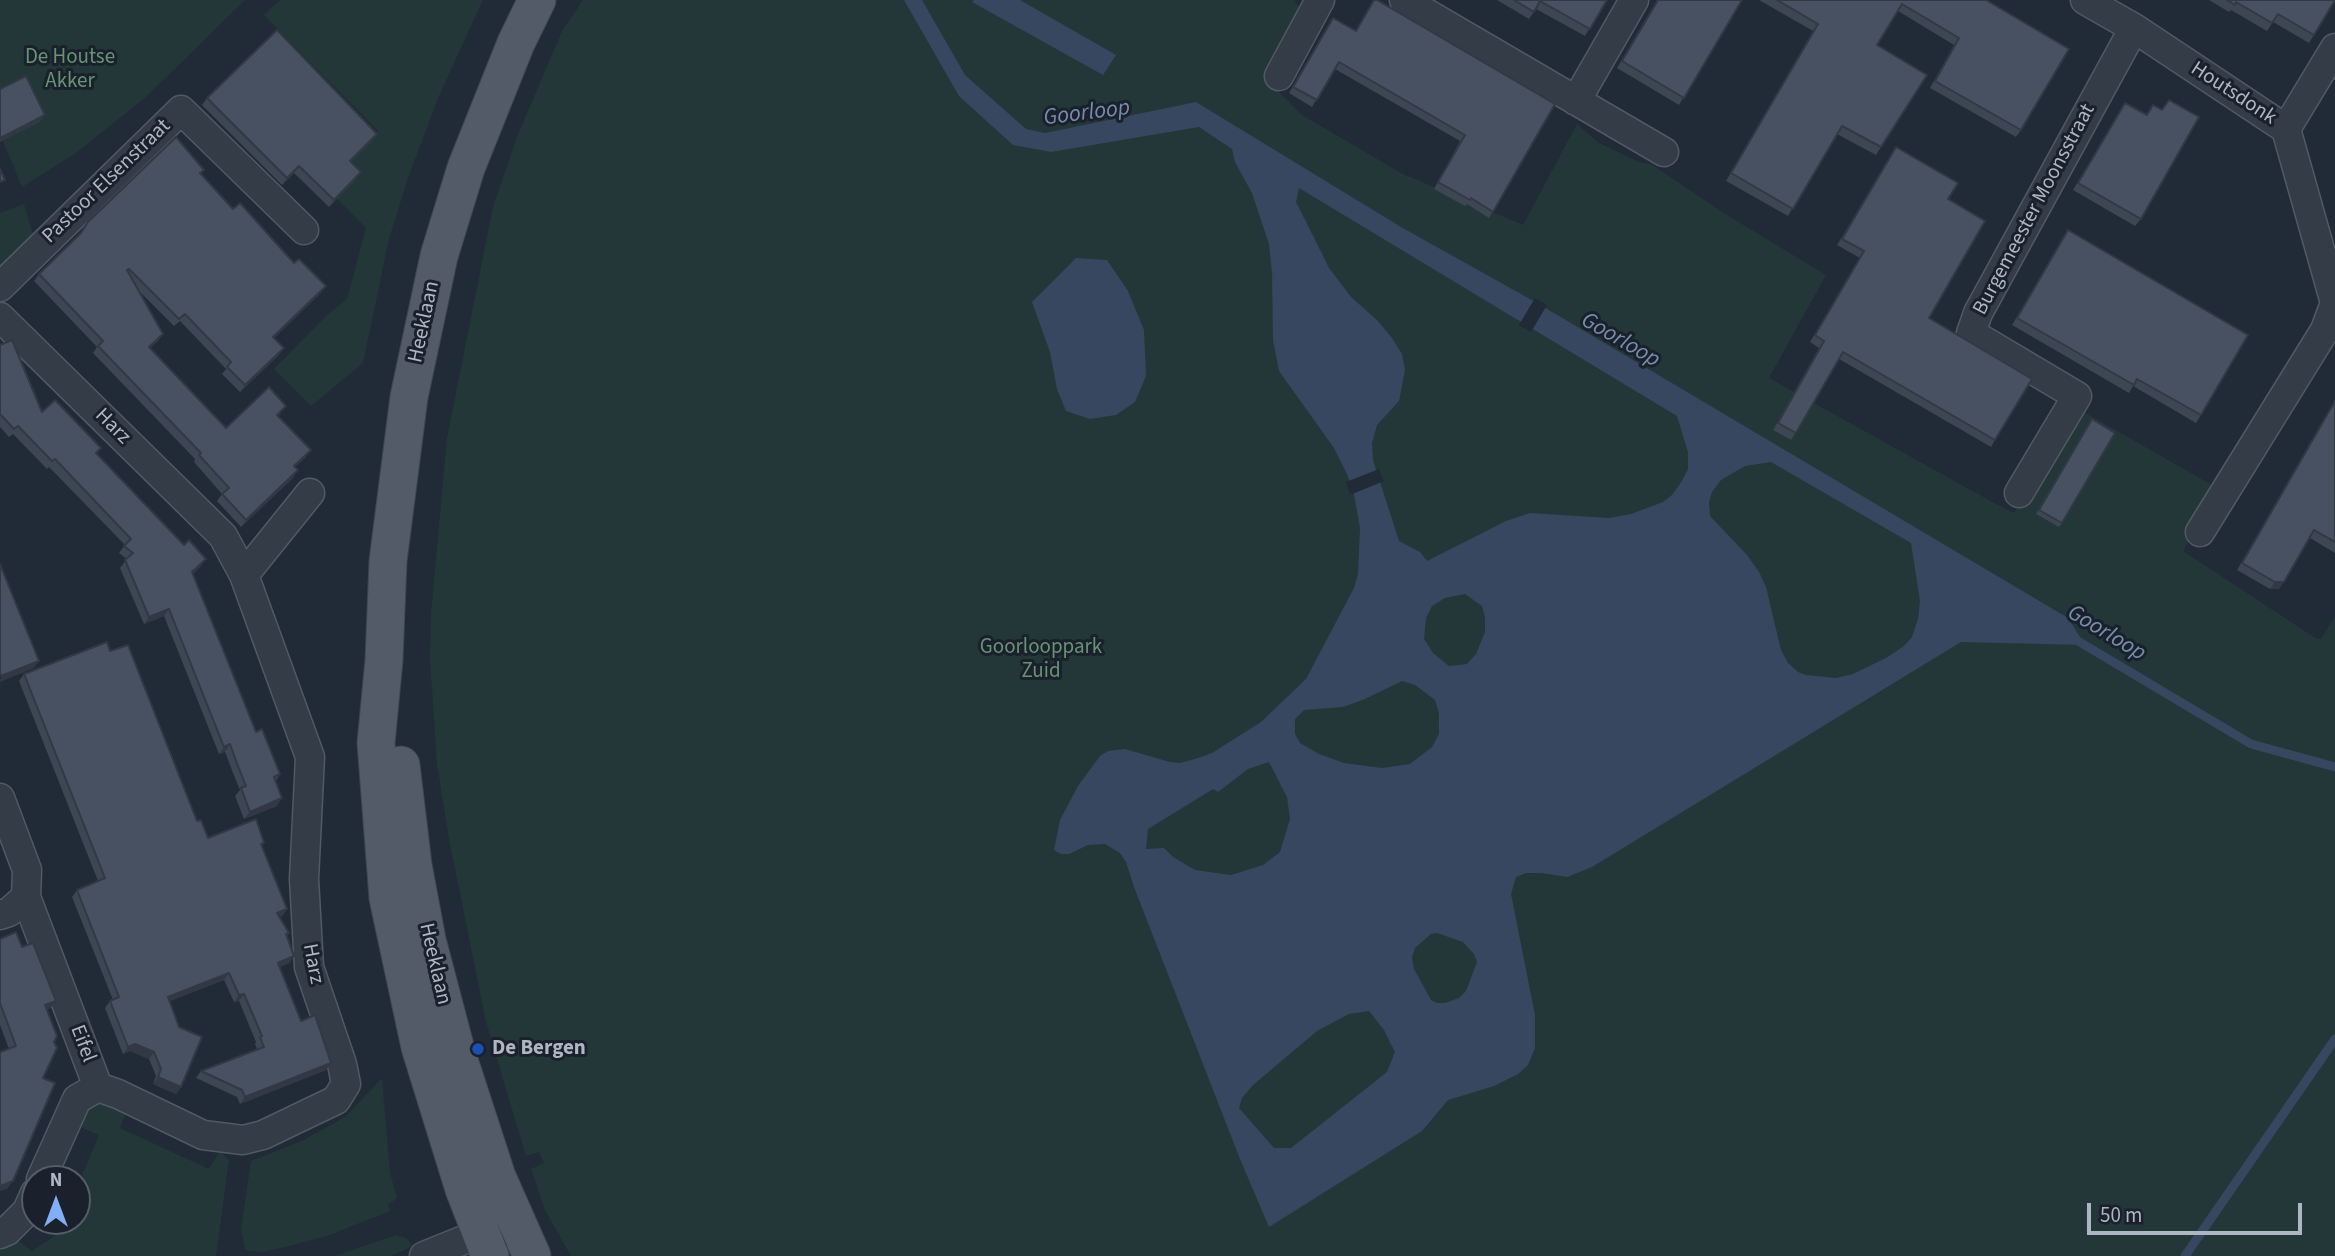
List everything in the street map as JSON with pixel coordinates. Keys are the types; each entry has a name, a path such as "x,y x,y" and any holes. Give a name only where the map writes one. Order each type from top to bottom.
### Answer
{"main road":[{"name":"Heeklaan","path":"488,1248 464,1189 420,1047 388,898 376,743 384,660 388,561 409,397 439,257 466,168 516,43 537,0"},
{"name":"Heeklaan","path":"384,660 398,742 413,865 428,940 457,1054 497,1177 526,1245"}],"street":[{"path":"1279,76 1320,0"},
{"path":"1404,0 1664,152"},
{"path":"1576,101 1634,0"},
{"name":"Houtsdonk","path":"2085,0 2134,28 2286,129 2335,303 2325,330 2200,532"},
{"name":"Burgemeester Moonsstraat","path":"2019,493 2077,397 1971,333 1978,313 2134,28"},
{"path":"2286,129 2335,48"},
{"name":"Pastoor Elsenstraat","path":"0,287 181,110 304,230"},
{"name":"Harz","path":"0,317 223,537 244,575 310,757 304,879 309,967 342,1064 346,1084 336,1100 263,1135 243,1140 203,1135 98,1087"},
{"path":"244,575 310,493"},
{"name":"Eifel","path":"0,798 27,870 26,897 98,1087 77,1099 47,1165"},
{"path":"0,915 9,912 26,897"},
{"path":"0,1234 21,1217"},
{"path":"424,1256 526,1245"}],"green space":[{"name":"De Houtse Akker","path":"0,0 245,0 145,98 76,153 22,187 0,134"},
{"path":"280,0 483,0 439,96 408,178 389,239 363,363 311,406 274,369 326,316 347,299 366,228 322,184 378,131 264,15"},
{"name":"Goorlooppark Zuid","path":"583,0 1295,0 1303,12 1265,78 1302,115 1401,173 1523,225 1577,124 1599,143 1639,162 1651,164 1722,212 1826,275 1769,378 1996,504 2014,513 2077,408 2219,489 2183,551 2317,639 2321,639 2335,616 2335,1256 571,1256 545,1210 531,1169 544,1163 539,1152 526,1156 486,1022 449,839 437,764 430,660 431,614 447,438 493,207 517,137 562,31"},
{"path":"24,204 34,238 0,273 0,213"},
{"path":"382,1078 390,1173 397,1198 388,1205 390,1211 327,1236 262,1252 245,1250 241,1229 251,1161 302,1141 345,1117"},
{"path":"100,1100 128,1108 120,1128 209,1169 220,1151 229,1160 216,1256 0,1256 0,1247 17,1240 32,1251 56,1235 91,1235 91,1165 86,1165 99,1135 78,1126 85,1107"},
{"path":"396,1235 406,1238 413,1246 391,1256 335,1256"}],"water":[{"path":"904,0 922,0 965,75 1026,129 1045,133 1196,102 1401,227 1537,303 2068,618 2085,645 1961,642 1592,867 1567,877 1526,873 1516,877 1511,894 1535,1015 1535,1048 1528,1065 1518,1074 1494,1086 1448,1100 1422,1131 1269,1227 1240,1159 1126,862 1120,853 1105,844 1088,845 1069,854 1054,850 1060,820 1078,786 1100,756 1108,751 1125,749 1180,763 1212,753 1261,722 1306,679 1354,588 1358,574 1360,528 1354,494 1334,448 1279,371 1273,340 1269,244 1252,193 1235,162 1232,149 1199,127 1051,152 1013,145 959,96","holes":["1299,188 1677,416 1688,452 1688,469 1672,495 1663,502 1631,514 1609,518 1530,513 1506,521 1427,561 1420,552 1399,541 1373,460 1372,443 1377,425 1399,401 1405,370 1402,354 1377,320 1351,297 1329,268 1296,202","1771,462 1911,543 1920,601 1912,637 1886,658 1853,674 1836,678 1798,672 1788,663 1781,650 1766,587 1759,572 1747,555 1710,516 1709,502 1712,492 1721,480 1745,466","1465,594 1482,606 1485,632 1476,654 1467,664 1449,666 1433,653 1424,639 1426,618 1432,606 1445,598","1402,681 1415,685 1435,700 1439,713 1439,734 1432,747 1410,764 1382,768 1344,763 1319,754 1300,743 1295,734 1295,719 1304,710 1343,707","1269,762 1287,797 1290,819 1280,852 1263,865 1231,875 1195,870 1173,857 1164,848 1146,849 1148,829 1213,789 1218,792 1248,769","1437,933 1463,942 1474,954 1477,962 1466,991 1459,998 1445,1003 1431,1000 1414,969 1412,957 1415,948 1431,934","1369,1011 1384,1030 1395,1052 1387,1072 1291,1148 1274,1148 1239,1108 1242,1098 1253,1085 1317,1031 1349,1014"]},
{"path":"1020,0 1116,55 1103,75 972,2"},
{"path":"1076,258 1107,260 1128,291 1144,330 1146,376 1135,402 1116,415 1090,419 1066,411 1057,389 1050,352 1032,302"}],"pier":[{"path":"1535,298 1547,305 1531,332 1519,325"},
{"path":"1379,469 1384,481 1350,495 1346,482"}],"building":[{"path":"1374,0 1555,104 1493,212 1438,182 1465,135 1339,62 1317,100 1293,87 1333,18 1356,31"},
{"path":"1514,0 1607,0 1590,29 1540,1 1534,12"},
{"path":"1658,0 1742,0 1684,98 1622,61"},
{"path":"1777,0 1986,0 2069,49 2021,130 1935,81 1959,38 1902,4 1877,45 1927,75 1881,147 1842,126 1793,209 1731,173 1818,24"},
{"path":"2227,0 2335,0 2314,35 2278,14 2272,23 2236,2 2235,5"},
{"path":"277,30 377,134 350,161 361,172 334,200 299,166 287,178 207,98"},
{"path":"26,76 45,115 0,138 0,89"},
{"path":"2169,100 2199,117 2141,219 2078,183 2125,103 2147,115 2153,105 2162,110"},
{"path":"176,137 204,170 200,173 233,209 240,203 294,263 299,259 326,286 273,337 284,348 245,385 227,367 231,362 185,314 179,319 127,270 163,334 149,347 226,428 269,387 286,406 277,415 311,450 294,466 298,470 246,520 222,494 229,488 199,455 201,453 98,346 103,341 39,274 81,233 88,222"},
{"path":"1896,147 1958,183 1948,199 1985,221 1929,318 2032,379 1995,440 1843,352 1796,433 1778,423 1824,341 1815,335 1864,251 1842,239"},
{"path":"0,169 5,180 0,182"},
{"path":"2068,230 2248,335 2201,415 2137,379 2134,385 2017,318"},
{"path":"12,340 42,412 55,400 101,448 96,453 184,545 189,540 206,559 192,572 256,732 262,729 280,774 274,777 282,798 250,812 241,788 246,786 230,744 224,747 169,609 149,617 125,560 133,553 124,546 131,539 55,459 52,461 18,426 14,429 0,414 0,345"},
{"path":"2335,401 2335,542 2314,530 2284,582 2275,582 2242,563"},
{"path":"2092,419 2115,433 2062,523 2039,510"},
{"path":"0,564 39,661 1,676 0,673"},
{"path":"107,642 110,651 128,645 197,821 201,820 208,838 256,819 264,843 261,844 287,909 277,913 289,933 286,934 294,956 278,963 301,1021 315,1015 331,1063 245,1097 242,1090 201,1071 264,1047 244,994 239,995 229,973 168,997 179,1027 202,1037 181,1087 158,1077 161,1069 154,1052 135,1044 128,1047 110,1001 119,997 77,890 105,878 24,674"},
{"path":"16,932 22,947 33,943 56,1001 45,1005 57,1036 54,1042 57,1048 43,1078 55,1083 13,1181 0,1186 0,1052 16,1046 0,1003 0,939"}],"waterway":[{"name":"Goorloop","path":"2078,641 2251,744 2335,767"},
{"path":"2185,1256 2335,1039"}],"place":[{"name":"De Bergen","path":"478,1049"}]}
